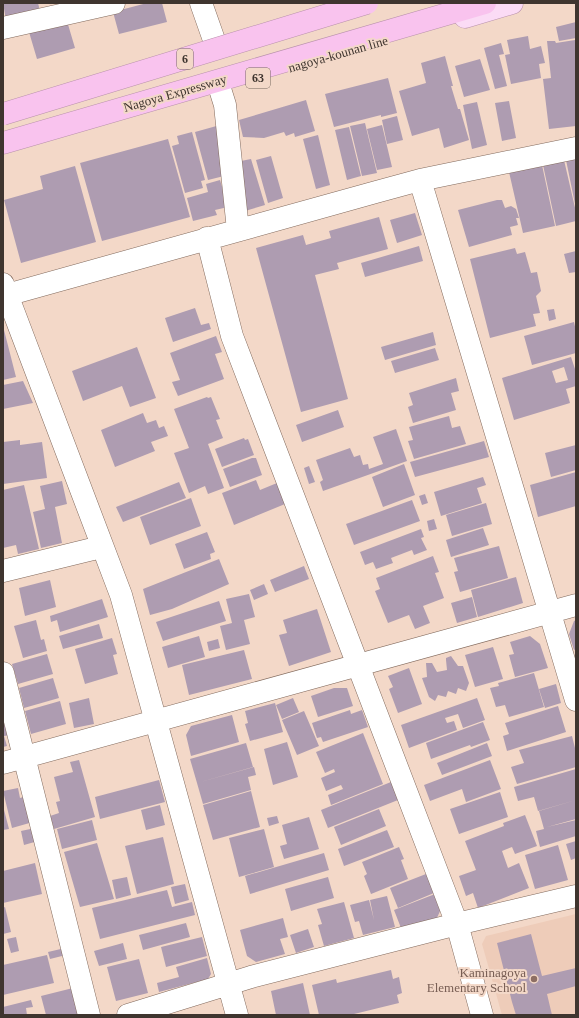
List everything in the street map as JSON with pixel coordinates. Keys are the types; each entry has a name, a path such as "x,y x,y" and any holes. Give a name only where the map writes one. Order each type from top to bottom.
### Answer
{"highway":[{"name":"6","path":"3,114 367,3"},
{"name":"Nagoya Expressway","path":"3,143 485,3"}],"main road":[{"path":"3,103 338,3"},
{"name":"nagoya-kounan line","path":"3,151 512,3"}],"street":[{"path":"3,28 114,3"},
{"path":"201,3 214,40"},
{"path":"220,88 226,112 238,230"},
{"path":"237,1015 121,594 101,547 4,292 420,180 576,148"},
{"path":"420,180 576,700"},
{"path":"207,238 232,336 457,924 482,1015"},
{"path":"3,571 101,547"},
{"path":"3,763 576,605"},
{"path":"3,673 26,757 89,1015"},
{"path":"128,1015 251,977 457,924 576,896"}],"shaded area":[{"name":"Kaminagoya Elementary School","path":"576,914 576,1015 502,1015 482,944 486,936"}],"building":[{"path":"3,3 38,3 40,11 6,20"},
{"path":"147,3 162,3 167,22 119,34 113,12"},
{"path":"67,21 75,48 37,59 29,32"},
{"path":"576,22 576,38 559,41 556,27"},
{"path":"528,36 530,49 541,46 545,63 539,64 541,78 511,84 505,55 510,54 507,40"},
{"path":"575,40 576,126 549,129 543,79 551,78 547,41 555,41 556,43"},
{"path":"501,43 504,54 499,55 507,86 495,89 484,48"},
{"path":"445,56 453,86 451,86 458,109 460,109 469,140 444,148 439,128 412,136 399,91 426,83 421,63"},
{"path":"480,59 490,90 464,97 455,66"},
{"path":"388,78 397,113 381,117 381,115 334,127 325,94"},
{"path":"306,100 315,131 295,137 294,133 286,136 284,132 264,138 243,137 239,120"},
{"path":"509,101 516,138 502,141 495,103"},
{"path":"477,102 487,145 472,149 463,105"},
{"path":"397,116 403,140 387,144 382,120"},
{"path":"365,123 377,173 362,176 350,126"},
{"path":"220,125 224,176 208,180 195,132"},
{"path":"382,125 392,167 377,170 367,129"},
{"path":"349,127 361,176 347,180 335,130"},
{"path":"192,132 205,180 201,181 203,188 185,193 172,146 179,144 177,136"},
{"path":"318,135 330,185 316,189 303,139"},
{"path":"168,139 190,217 102,241 80,163"},
{"path":"271,156 283,198 268,203 256,160"},
{"path":"576,157 576,203 575,204 566,160"},
{"path":"251,159 265,205 245,211 241,161"},
{"path":"564,160 576,212 576,221 556,226 543,165"},
{"path":"542,165 555,226 523,233 509,172"},
{"path":"75,166 96,242 21,263 4,200 43,189 40,176"},
{"path":"220,180 228,207 215,210 217,215 193,221 187,198 208,192 206,184"},
{"path":"502,200 505,208 511,206 516,209 519,218 516,218 518,225 510,227 512,235 469,247 458,210"},
{"path":"415,213 422,235 397,243 390,220"},
{"path":"379,217 388,249 337,263 339,269 315,275 348,399 301,412 256,248 303,235 306,245 331,238 329,231"},
{"path":"419,246 423,261 365,277 361,263"},
{"path":"515,248 517,254 525,252 531,273 537,272 541,291 536,296 540,313 533,314 536,326 490,338 470,259"},
{"path":"576,251 576,272 569,273 564,254"},
{"path":"195,308 201,325 209,323 211,329 173,342 165,318"},
{"path":"554,309 556,319 549,321 547,310"},
{"path":"574,322 576,331 576,353 532,365 524,336"},
{"path":"3,326 16,377 3,380"},
{"path":"433,332 436,345 385,360 381,347"},
{"path":"216,336 222,352 215,354 224,379 178,396 172,382 180,380 170,353"},
{"path":"137,347 156,398 130,407 122,386 83,401 72,371"},
{"path":"435,348 439,360 395,373 391,361"},
{"path":"571,357 576,372 576,386 566,389 570,403 514,420 502,378","holes":["564,367 568,380 556,383 552,371"]},
{"path":"456,378 459,391 451,393 456,410 413,423 408,407 413,405 409,393"},
{"path":"23,381 33,403 3,409 3,385"},
{"path":"207,397 211,397 220,419 216,420 223,438 208,444 224,488 208,494 205,486 189,493 174,453 189,448 174,409"},
{"path":"338,410 344,427 302,442 296,425"},
{"path":"143,413 147,423 156,420 159,428 164,426 168,436 151,442 155,451 115,467 101,430"},
{"path":"449,416 452,428 460,426 466,444 414,459 408,441 413,440 409,427"},
{"path":"396,429 407,461 323,491 320,482 323,480 316,460 350,448 354,457 360,455 363,465 368,464 369,469 383,464 373,437"},
{"path":"244,438 245,440 248,439 254,455 222,467 215,449"},
{"path":"20,440 20,445 42,442 47,478 3,484 3,442"},
{"path":"484,441 489,457 415,477 410,462"},
{"path":"576,445 576,470 551,477 545,453"},
{"path":"252,458 256,458 262,475 230,487 223,469"},
{"path":"404,464 415,495 383,507 372,477"},
{"path":"309,466 315,482 309,484 304,468"},
{"path":"576,472 576,506 538,517 530,485"},
{"path":"483,477 486,485 477,488 482,503 441,516 434,492"},
{"path":"256,480 260,490 277,483 285,504 234,525 222,493"},
{"path":"62,481 67,504 55,507 62,543 41,548 33,512 45,509 40,486"},
{"path":"179,482 186,498 123,522 116,507"},
{"path":"24,485 39,549 18,554 16,545 3,548 3,490"},
{"path":"425,494 428,503 422,505 419,496"},
{"path":"191,498 201,526 150,545 140,517"},
{"path":"412,500 420,521 354,545 346,524"},
{"path":"486,503 492,524 452,536 446,515"},
{"path":"434,519 437,529 429,531 427,521"},
{"path":"483,528 489,545 451,557 446,540"},
{"path":"421,529 424,537 421,538 427,550 414,555 412,550 391,558 393,563 376,569 373,562 365,565 360,552"},
{"path":"207,532 215,552 210,554 211,559 184,569 175,544"},
{"path":"499,546 508,578 460,592 454,572 458,571 454,558"},
{"path":"433,556 439,572 435,573 444,598 423,606 430,623 415,629 409,615 388,623 375,591 380,589 376,578"},
{"path":"219,559 229,584 172,609 150,615 143,589"},
{"path":"304,566 309,579 275,592 270,580"},
{"path":"516,577 523,603 478,617 471,590"},
{"path":"50,580 56,607 25,616 19,588"},
{"path":"264,584 268,594 254,600 250,590"},
{"path":"249,594 255,617 244,620 250,644 226,650 220,626 232,623 226,599"},
{"path":"472,597 477,617 457,623 451,603"},
{"path":"102,599 108,617 60,632 57,620 51,622 50,616"},
{"path":"219,601 226,621 163,641 156,622"},
{"path":"317,609 331,652 289,666 279,635 287,633 283,620"},
{"path":"36,620 41,640 44,639 47,651 23,658 14,626"},
{"path":"576,620 576,649 574,650 569,634 574,621"},
{"path":"99,624 103,638 63,649 59,636"},
{"path":"199,636 205,657 168,668 162,647"},
{"path":"530,636 540,644 548,668 515,677 509,655 514,654 510,642"},
{"path":"112,638 117,654 113,655 118,674 85,684 75,649"},
{"path":"218,639 220,648 209,651 207,642"},
{"path":"493,647 503,679 475,687 465,655"},
{"path":"244,650 252,679 189,695 182,665"},
{"path":"47,654 53,674 18,684 12,664"},
{"path":"451,656 458,666 463,666 469,683 466,691 458,688 456,694 448,691 446,697 438,695 435,701 429,697 422,678 427,677 426,663 432,663 437,672 447,670 446,658"},
{"path":"409,668 422,704 398,713 389,689 393,687 388,676"},
{"path":"534,673 544,707 509,717 505,705 496,707 490,688 499,686 498,683"},
{"path":"53,678 59,698 24,708 19,688"},
{"path":"556,684 561,703 545,708 539,689"},
{"path":"334,688 347,688 353,706 318,717 311,696"},
{"path":"89,698 94,724 74,728 69,703"},
{"path":"293,698 299,712 282,719 276,705"},
{"path":"477,698 485,720 463,728 458,714 445,718 447,723 454,721 457,730 409,748 401,725"},
{"path":"60,701 66,724 31,734 25,711"},
{"path":"275,703 283,732 250,741 245,724 248,723 245,711"},
{"path":"558,706 566,732 507,751 503,736 509,734 505,723"},
{"path":"3,708 11,735 4,736 7,746 3,747"},
{"path":"350,710 351,714 362,710 368,727 323,742 321,737 317,738 312,723"},
{"path":"304,711 319,746 297,755 282,720"},
{"path":"232,715 239,742 191,756 186,735 191,726"},
{"path":"483,722 490,740 471,747 470,745 431,759 426,743"},
{"path":"363,733 383,784 331,805 328,795 343,789 341,785 326,791 321,778 335,772 334,769 325,773 316,752"},
{"path":"572,736 576,752 576,767 517,784 511,767 524,763 519,750"},
{"path":"287,742 298,777 273,785 264,749"},
{"path":"246,743 253,767 197,783 190,759"},
{"path":"487,743 492,756 442,775 437,763"},
{"path":"79,760 95,817 54,829 50,816 59,813 56,802 60,801 54,777 73,772 70,762"},
{"path":"490,760 501,789 466,802 462,789 430,801 424,785"},
{"path":"254,767 256,775 248,777 251,790 203,804 197,783"},
{"path":"576,769 576,800 538,811 534,797 518,801 514,787"},
{"path":"159,780 165,802 100,819 95,797"},
{"path":"391,782 398,800 328,828 321,810"},
{"path":"18,788 20,798 27,796 33,822 12,828 3,791"},
{"path":"251,791 260,827 213,840 203,805"},
{"path":"500,792 508,817 459,834 450,809"},
{"path":"576,800 576,819 547,827 576,820 576,836 540,847 536,831 544,829 539,811"},
{"path":"160,805 165,825 146,830 141,810"},
{"path":"3,806 9,829 3,830"},
{"path":"379,809 386,826 341,845 334,827"},
{"path":"525,815 537,846 515,854 512,847 502,851 508,868 519,863 529,888 478,908 473,893 466,896 459,876 476,870 465,841 504,826 503,823"},
{"path":"277,816 279,823 269,826 267,818"},
{"path":"309,817 319,849 284,859 280,846 287,844 282,825"},
{"path":"92,820 97,840 62,849 57,829"},
{"path":"35,828 38,841 24,845 21,831"},
{"path":"264,829 274,867 239,877 229,838"},
{"path":"387,830 394,847 344,866 338,849"},
{"path":"163,837 174,884 137,894 125,846"},
{"path":"576,841 576,858 571,860 566,844"},
{"path":"97,843 114,899 80,907 64,852"},
{"path":"558,845 568,880 535,889 525,855"},
{"path":"399,847 404,859 401,860 408,879 371,894 364,876 367,874 362,862"},
{"path":"324,853 329,870 250,894 245,876"},
{"path":"35,863 42,894 3,903 3,871"},
{"path":"426,874 434,893 398,908 390,888"},
{"path":"127,877 131,895 116,899 112,880"},
{"path":"328,877 334,898 291,911 285,889"},
{"path":"185,884 189,900 175,904 171,887"},
{"path":"167,890 172,907 192,902 195,915 100,939 92,908"},
{"path":"435,894 441,909 436,920 401,928 394,910"},
{"path":"387,896 395,927 363,935 359,921 355,922 350,905 369,900 374,920 370,900"},
{"path":"344,902 354,938 324,946 318,925 322,924 317,909"},
{"path":"5,907 11,932 3,934 3,908"},
{"path":"283,918 288,937 280,939 285,954 256,962 247,956 240,930"},
{"path":"186,923 190,937 143,950 139,935"},
{"path":"308,929 314,947 296,953 290,935"},
{"path":"531,934 542,976 576,968 576,986 547,994 552,1015 516,1015 512,1002 497,943"},
{"path":"16,937 19,951 11,953 7,939"},
{"path":"202,937 207,956 166,967 161,947"},
{"path":"123,943 127,959 99,966 94,951"},
{"path":"65,948 66,955 50,959 48,952"},
{"path":"47,955 54,983 3,995 3,965"},
{"path":"207,958 211,974 208,979 159,992 157,983 179,977 176,967"},
{"path":"139,959 148,993 116,1001 107,967"},
{"path":"391,970 393,979 399,977 402,993 397,995 399,1003 350,1015 319,1015 312,985 336,979 337,983"},
{"path":"303,983 310,1015 276,1015 271,991"},
{"path":"77,987 78,1015 46,1015 41,996"},
{"path":"31,1000 33,1007 26,1008 27,1015 3,1015 3,1007"}],"place":[{"name":"Kaminagoya Elementary School","path":"534,979"}]}
